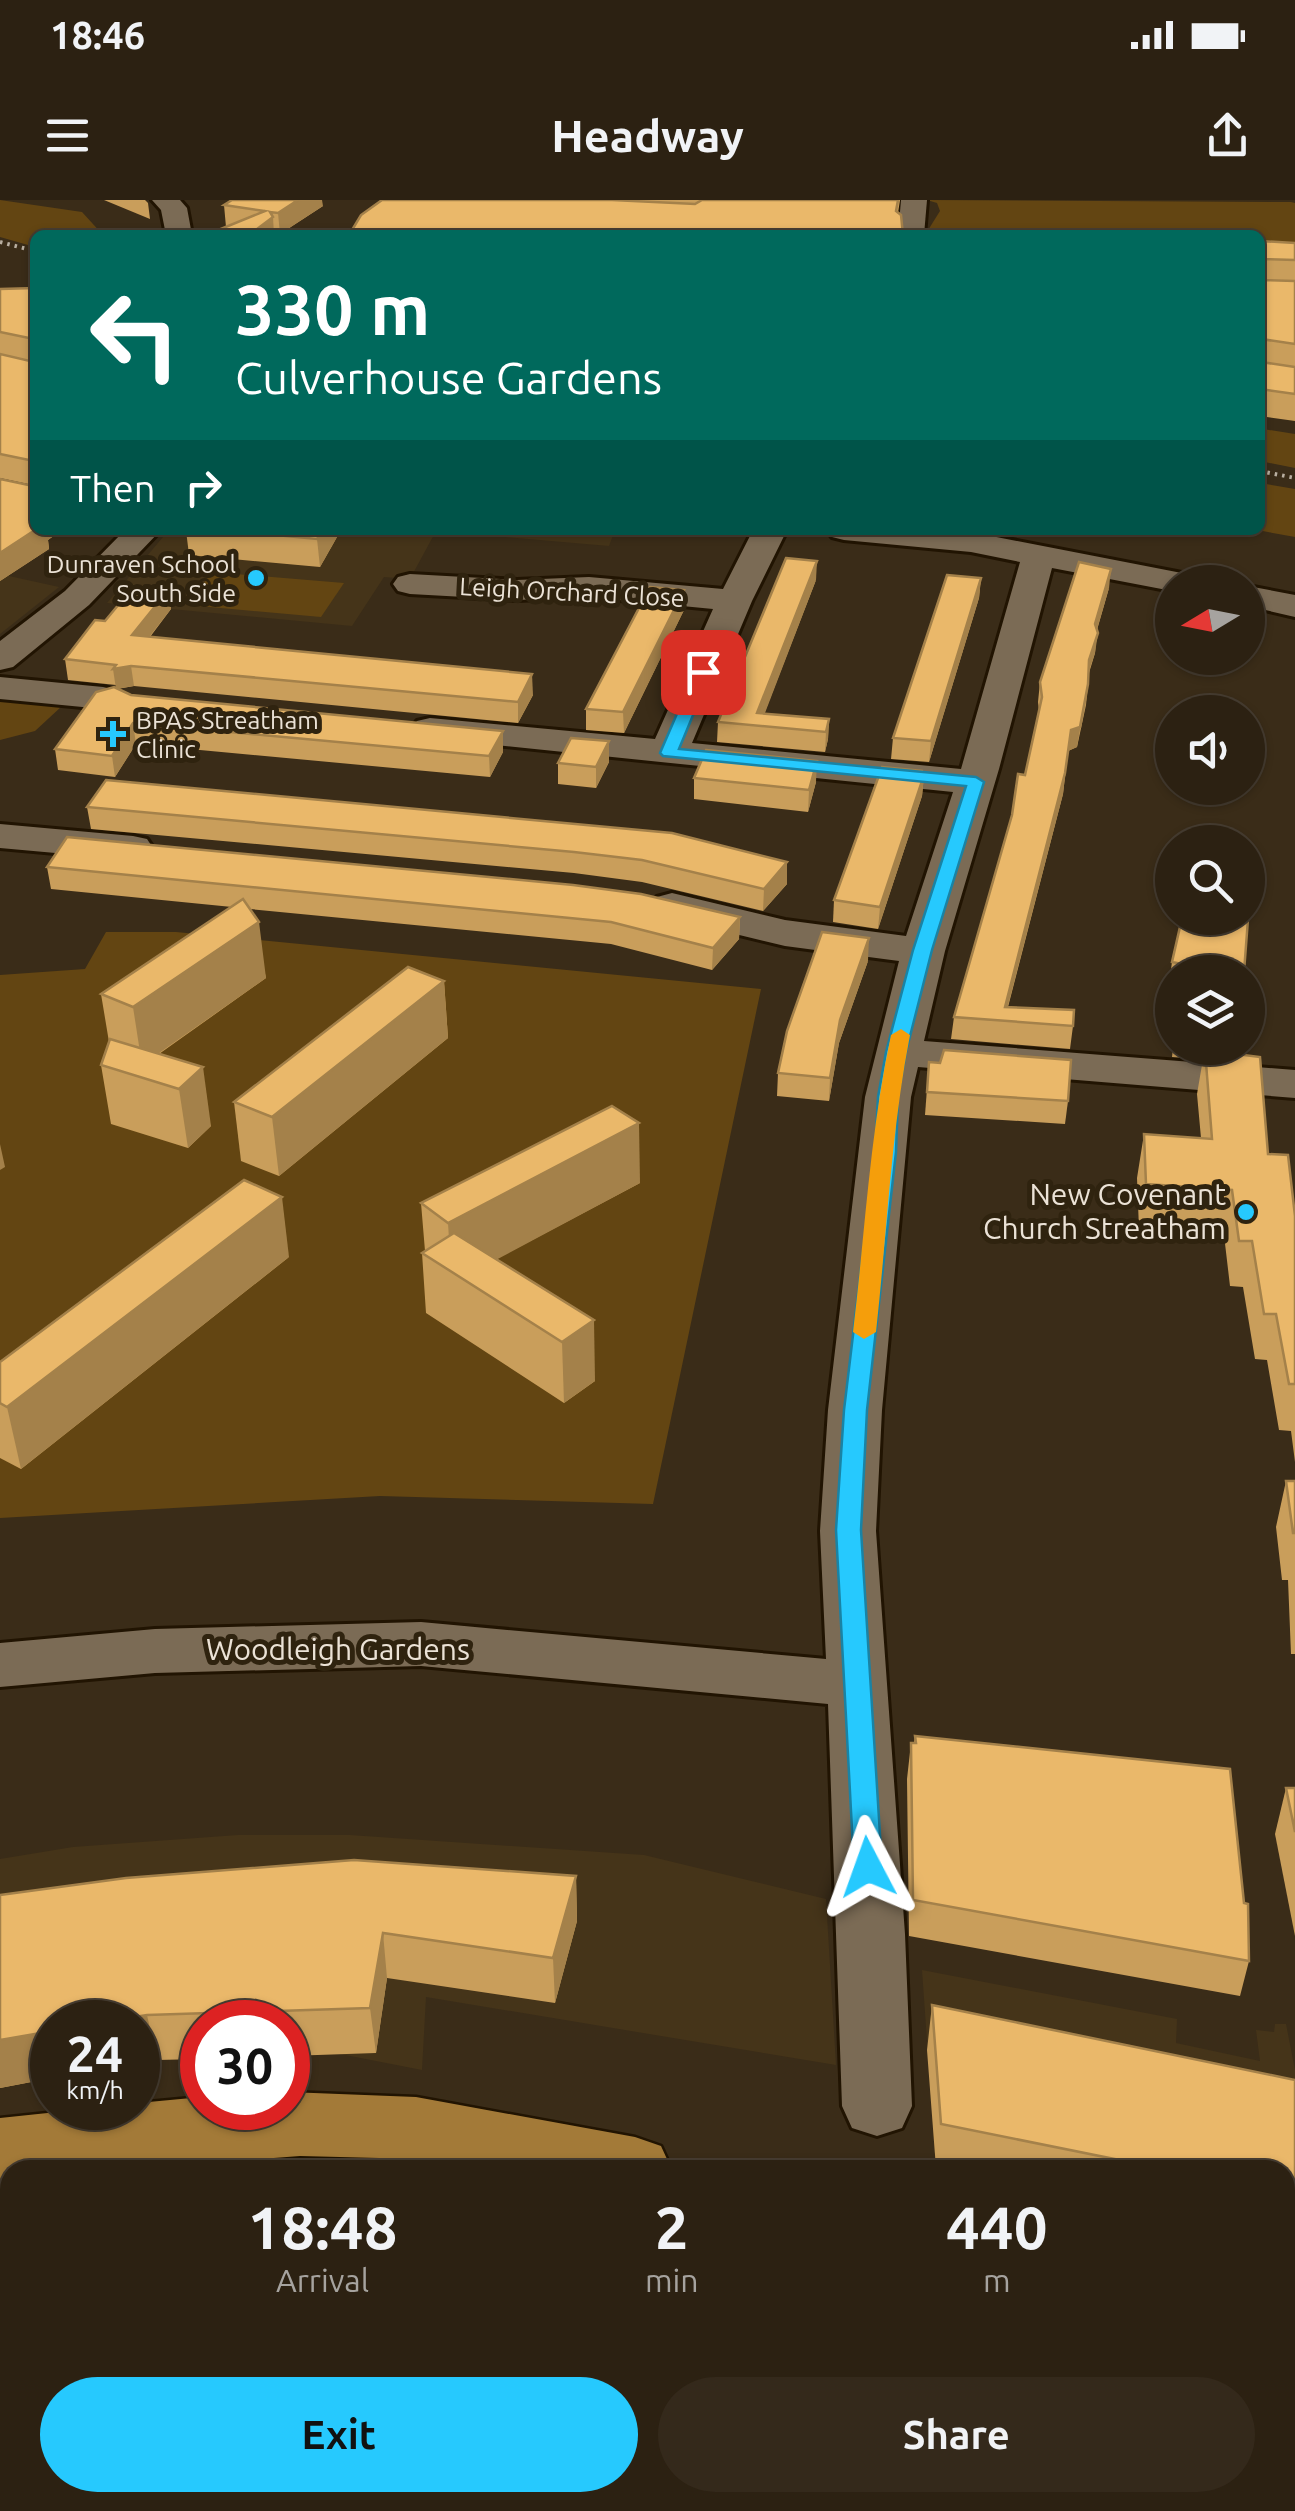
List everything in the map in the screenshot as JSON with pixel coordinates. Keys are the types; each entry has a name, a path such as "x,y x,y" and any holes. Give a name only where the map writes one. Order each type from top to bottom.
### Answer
{"highway":[{"path":"0,2151 170,2132 341,2124 475,2138 585,2160"}],"street":[{"path":"165,200 174,208 179,230"},
{"path":"912,230 914,200"},
{"path":"0,660 77,598 139,535"},
{"path":"668,753 734,601 767,535"},
{"path":"897,535 971,542 1155,577"},
{"path":"877,2106 872,1934 848,1530 855,1410 896,1052 922,950 976,782 1025,596 1040,554"},
{"name":"Leigh Orchard Close","path":"410,584 517,590 589,588 734,601"},
{"path":"1265,600 1295,606"},
{"path":"0,688 104,698"},
{"path":"398,726 976,782"},
{"path":"0,836 178,853"},
{"path":"642,899 785,934 922,950"},
{"path":"896,1052 1295,1084"},
{"name":"Woodleigh Gardens","path":"0,1665 154,1651 421,1644 855,1684"}],"shaded area":[{"path":"0,200 82,212 98,230 30,230 30,246 0,237"},
{"path":"927,200 1291,202 1295,203 1295,257 1265,256 1265,230 928,230 940,211 937,203"},
{"path":"1265,429 1295,434 1295,468 1265,462"},
{"path":"1265,484 1295,489 1295,537 1265,531"},
{"name":"Dunraven School South Side","path":"165,535 434,535 410,579 384,577 352,626 107,603"},
{"name":"Dunraven School South Side","path":"482,535 613,535 609,546"},
{"path":"212,572 344,583 321,617 188,605"},
{"path":"0,574 59,587 0,634"},
{"path":"0,700 62,706 35,731 0,740"},
{"path":"106,932 176,932 761,989 653,1504 380,1496 0,1518 0,975 85,969"},
{"path":"238,1835 350,1835 644,1855 826,1899 836,2065 426,1997 422,2070 330,2052 310,2038 310,2000 180,2000 180,2041 160,2057 160,2000 30,2000 30,2049 0,2086 0,1859 73,1847"},
{"path":"922,1970 1177,2019 1176,2043 1260,2061 1256,2030 1274,2032 1275,2024 1286,2024 1295,2070 1295,2160 935,2160"}],"building":[{"path":"232,200 298,200 278,213 270,212 273,217 256,230 218,230 265,211 224,205"},
{"path":"382,200 695,204 702,200 898,200 896,211 901,215 902,230 352,230 361,215"},
{"path":"1265,241 1295,243 1295,260 1265,259"},
{"path":"1265,280 1295,281 1295,344 1265,340"},
{"path":"30,288 30,338 0,332 0,289"},
{"path":"0,354 30,361 30,460 0,454"},
{"path":"1265,363 1295,367 1295,394 1265,390"},
{"path":"0,479 30,485 30,533 0,553"},
{"path":"275,535 319,535 317,539"},
{"path":"786,558 817,561 757,713 829,719 826,732 718,722"},
{"path":"1079,562 1111,569 1095,624 1098,633 1089,660 1080,727 1071,730 1065,773 1005,1007 1074,1010 1073,1026 954,1017 1012,815 1018,774 1025,775 1042,697 1040,682"},
{"path":"947,575 981,578 931,741 893,738"},
{"path":"134,586 169,589 132,635 532,674 518,702 131,666 113,669 116,665 65,659 95,620 105,621"},
{"path":"650,587 684,590 623,712 586,709"},
{"path":"114,687 131,695 503,731 489,756 133,723 112,756 55,749 96,692"},
{"path":"571,738 609,741 596,767 558,763"},
{"path":"706,750 817,761 809,790 694,778"},
{"path":"882,767 922,771 924,775 880,907 834,900"},
{"path":"106,780 672,833 787,862 764,889 642,860 87,807"},
{"path":"67,837 573,885 641,894 740,917 713,948 611,922 47,867"},
{"path":"243,899 259,922 133,1007 101,994"},
{"path":"822,932 869,938 840,1020 830,1078 778,1073 787,1031"},
{"path":"1178,935 1247,935 1245,955 1174,955"},
{"path":"408,967 444,981 272,1117 234,1102"},
{"path":"110,1039 203,1067 179,1089 101,1065"},
{"path":"944,1050 1071,1060 1068,1101 927,1092 929,1062 940,1063"},
{"path":"1206,1065 1261,1065 1268,1154 1288,1155 1295,1216 1295,1384 1289,1384 1276,1314 1264,1314 1252,1241 1239,1241 1232,1190 1146,1184 1144,1134 1212,1139"},
{"path":"612,1106 639,1123 448,1223 421,1203"},
{"path":"244,1180 282,1197 7,1407 0,1403 0,1362"},
{"path":"454,1233 594,1320 562,1342 422,1253"},
{"path":"1286,1481 1295,1481 1295,1533 1293,1533"},
{"path":"915,1736 1230,1769 1244,1903 1248,1904 1249,1961 913,1900 911,1743 916,1743"},
{"path":"1286,1788 1295,1788 1295,1832"},
{"path":"354,1860 576,1876 553,1958 383,1933 370,2008 310,2010 310,2000 180,2000 180,2014 160,2015 160,2000 30,2000 30,2035 0,2040 0,1895 126,1878"},
{"path":"932,2005 1295,2080 1295,2160 1119,2160 941,2124"}],"railway":[{"path":"0,242 30,250"},
{"path":"1265,472 1295,478"}],"slow traffic":[{"path":"864,1332 886,1152 888,1097 901,1035"}],"place":[{"name":"Dunraven School South Side","path":"256,578"},
{"name":"BPAS Streatham Clinic","path":"113,734"},
{"name":"New Covenant Church Streatham","path":"1246,1212"}],"route":[{"path":"703,672 668,753 976,782 922,950 896,1052 855,1410 848,1530 868,1867"}]}
